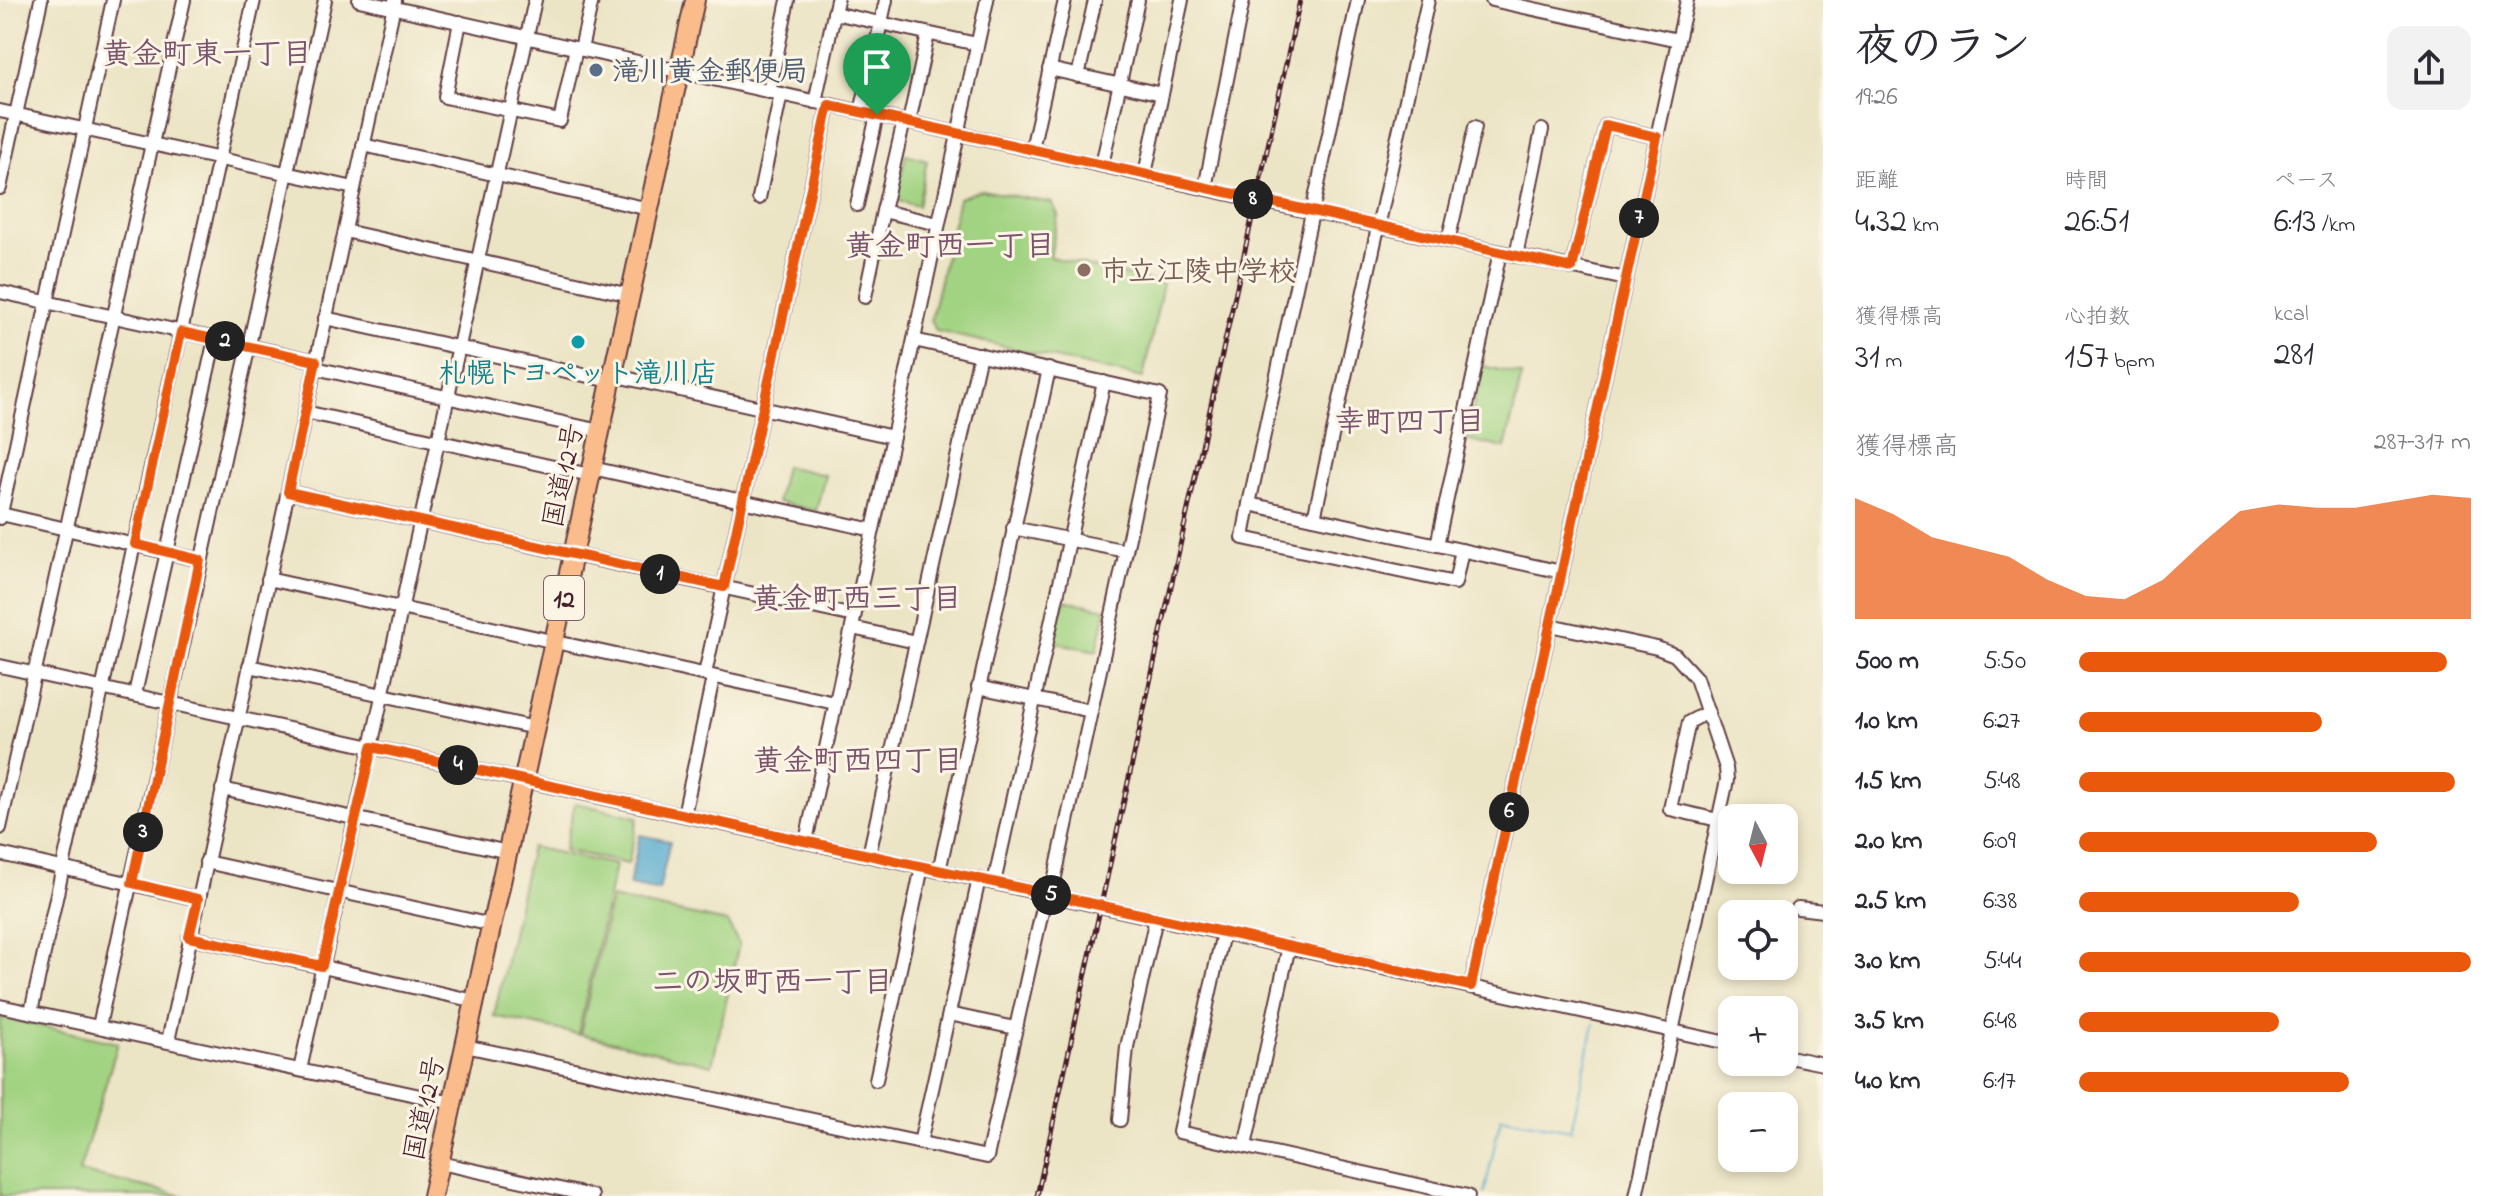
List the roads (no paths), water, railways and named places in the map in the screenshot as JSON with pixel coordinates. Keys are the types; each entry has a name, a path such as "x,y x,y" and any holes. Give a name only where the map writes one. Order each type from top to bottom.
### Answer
{"highway":[{"name":"国道12号","path":"432,1196 695,0"}],"street":[{"path":"0,188 41,0"},
{"path":"113,0 47,303 5,472 0,516 200,560"},
{"path":"0,828 184,0"},
{"path":"31,1012 254,0"},
{"path":"99,1026 325,0"},
{"path":"359,0 394,4 460,22 815,102 1626,279"},
{"path":"300,1070 535,0"},
{"path":"460,22 445,97 560,121 592,0"},
{"path":"759,198 788,0"},
{"path":"861,112 886,0"},
{"path":"806,841 987,0"},
{"path":"1032,149 1065,0"},
{"path":"1078,76 1095,0"},
{"path":"1102,165 1138,0"},
{"path":"1145,174 1182,0"},
{"path":"1205,188 1243,0"},
{"path":"1358,0 1243,538 1455,583 1462,550"},
{"path":"1314,518 1428,0"},
{"path":"1492,0 1534,4 1678,40"},
{"path":"1471,986 1687,0"},
{"path":"168,1041 394,4"},
{"path":"815,102 835,7 880,24 977,44"},
{"path":"865,297 883,211 928,34"},
{"path":"1049,69 1162,94"},
{"path":"684,815 724,587 829,105"},
{"path":"0,111 354,188"},
{"path":"857,205 877,115"},
{"path":"1572,268 1606,125 1657,137"},
{"path":"1448,241 1475,127"},
{"path":"1516,256 1542,130"},
{"path":"363,145 649,209"},
{"path":"883,211 938,224"},
{"path":"345,231 630,295"},
{"path":"1437,545 1500,252"},
{"path":"0,292 215,339 600,431"},
{"path":"325,318 893,437"},
{"path":"135,694 215,339"},
{"path":"465,1046 987,1157 1091,711 1160,395 914,340"},
{"path":"869,855 980,354"},
{"path":"939,871 1049,369"},
{"path":"994,883 1104,382"},
{"path":"305,412 873,530"},
{"path":"288,492 724,587 916,642"},
{"path":"1249,504 1562,572"},
{"path":"1013,528 1126,551"},
{"path":"268,579 835,703"},
{"path":"1550,625 1657,648 1675,655 1696,678 1726,768 1727,780 1722,804"},
{"path":"0,666 1718,1041"},
{"path":"249,666 535,728"},
{"path":"978,687 1091,711"},
{"path":"1636,1196 1718,820 1670,809 1689,722 1708,712"},
{"path":"222,789 508,852"},
{"path":"0,854 198,899"},
{"path":"206,862 492,925"},
{"path":"876,1080 922,867"},
{"path":"920,1143 979,879"},
{"path":"1798,908 1823,911"},
{"path":"1120,1120 1127,1047 1156,918"},
{"path":"1223,933 1179,1132 1468,1196"},
{"path":"189,937 475,1001"},
{"path":"1245,1146 1289,946"},
{"path":"0,1006 453,1103"},
{"path":"949,1014 1015,1028"},
{"path":"1798,1059 1823,1064"},
{"path":"440,1163 592,1196"}],"water":[{"path":"640,835 670,841 659,891 629,885"}],"waterway":[{"path":"1484,1194 1501,1117 1571,1130 1594,1024"}],"railway":[{"path":"1037,1196 1300,0"}],"place":[{"name":"滝川黄金郵便局","path":"596,70"},
{"name":"市立江陵中学校","path":"1084,270"},
{"name":"札幌トヨペット滝川店","path":"578,342"}],"district":[{"name":"黄金町東一丁目","path":"207,53"},
{"name":"黄金町西一丁目","path":"950,245"},
{"name":"幸町四丁目","path":"1410,421"},
{"name":"黄金町西三丁目","path":"857,598"},
{"name":"黄金町西四丁目","path":"858,760"},
{"name":"二の坂町西一丁目","path":"773,981"}]}
